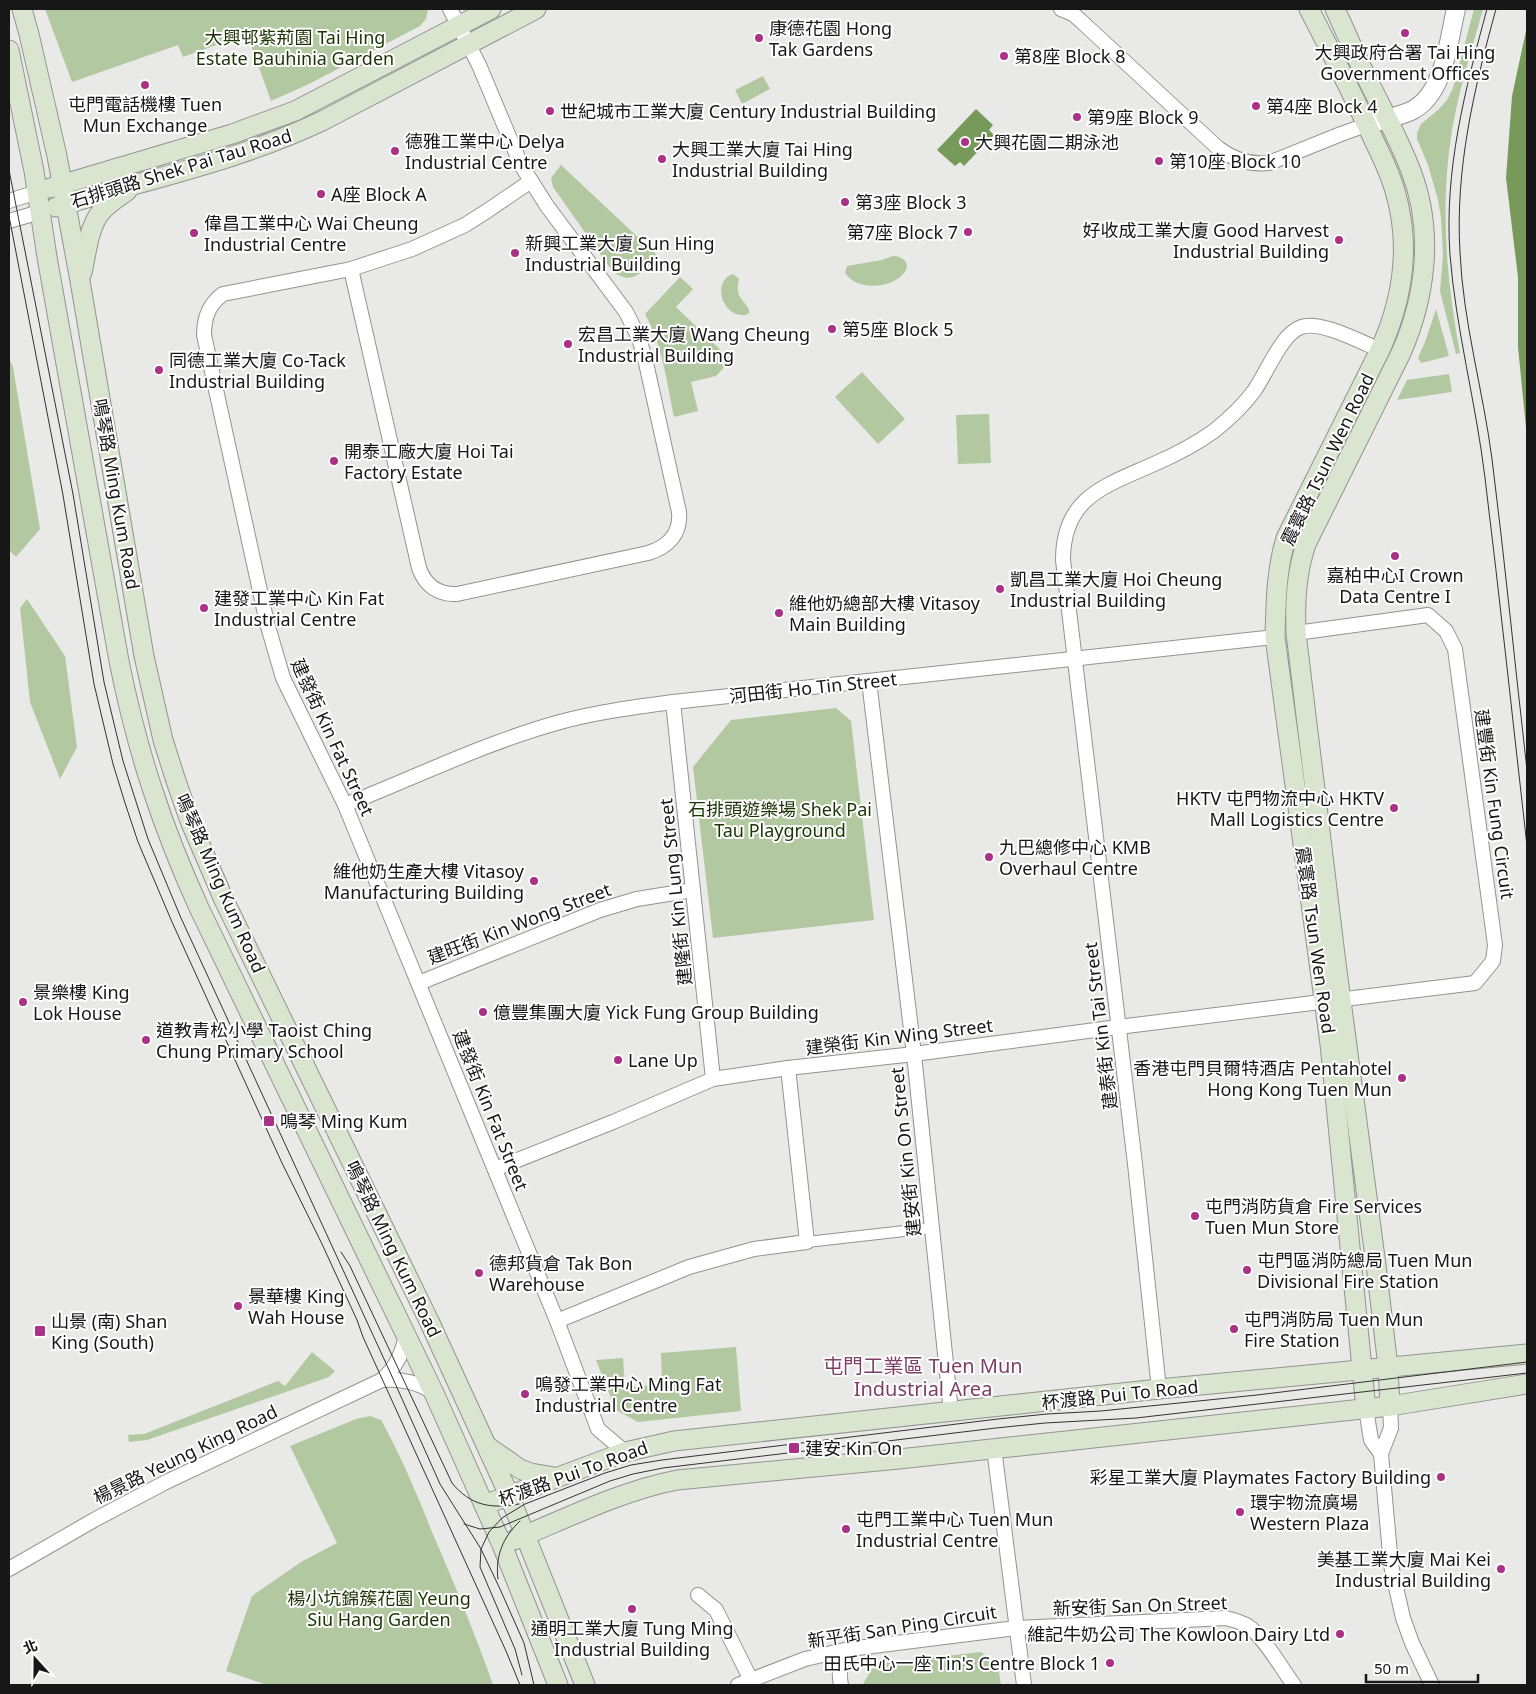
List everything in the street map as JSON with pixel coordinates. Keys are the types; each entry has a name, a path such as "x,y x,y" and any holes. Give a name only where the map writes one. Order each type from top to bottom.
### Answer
{"main road":[{"name":"鳴琴路 Ming Kum Road","path":"22,9 38,70 66,204 144,656 163,740 179,789 206,861 224,900 429,1321 509,1495 585,1685"},
{"name":"石排頭路 Shek Pai Tau Road","path":"37,192 232,134 295,112 492,9"},
{"name":"石排頭路 Shek Pai Tau Road","path":"40,212 249,150 296,133 536,9"},
{"name":"震寰路 Tsun Wen Road","path":"1309,9 1383,160 1395,190 1404,238 1403,271 1393,319 1380,350 1286,538 1277,576 1275,637 1333,1000 1388,1367 1390,1406"},
{"name":"震寰路 Tsun Wen Road","path":"1335,9 1388,118 1411,171 1420,204 1424,238 1422,288 1414,321 1401,353 1306,544 1296,588 1296,633 1336,963 1333,1000 1366,1409"},
{"name":"鳴琴路 Ming Kum Road","path":"9,50 37,192 127,704 151,788 166,830 200,910 434,1393 502,1545 558,1685"},
{"path":"80,281 90,233 98,216 108,205 135,184"},
{"name":"杯渡路 Pui To Road","path":"484,1505 625,1452 674,1440 1160,1389 1527,1354"},
{"path":"502,1545 614,1498 657,1484 677,1480 889,1460 1366,1409 1527,1384"},
{"path":"486,1445 520,1468 531,1473 557,1477"}],"street":[{"path":"351,269 419,568 430,586 443,593 457,594 648,553 662,548 672,538 679,525 679,512 639,338 622,307 547,206 521,165 479,65 450,9"},
{"path":"1061,9 1073,14 1081,21 1225,154 1242,162 1260,164 1270,163 1341,134 1414,108 1427,99 1442,72 1456,9"},
{"name":"建發街 Kin Fat Street","path":"531,181 487,211 441,237 412,250 351,269 223,294 212,303 208,310 204,327 206,344 274,650 283,678 346,805 557,1321 598,1429 625,1452"},
{"name":"石排頭路 Shek Pai Tau Road","path":"9,200 37,192"},
{"name":"石排頭路 Shek Pai Tau Road","path":"9,221 40,212"},
{"name":"建泰街 Kin Tai Street","path":"1160,1389 1063,551 1064,541 1068,525 1082,503 1105,486 1182,450 1224,423 1254,392 1286,338 1295,329 1308,325 1320,326 1380,350"},
{"name":"建豐街 Kin Fung Circuit","path":"1296,633 1428,614 1446,631 1455,649 1495,945 1493,961 1475,983 1333,1000"},
{"name":"河田街 Ho Tin Street","path":"346,805 502,741 559,722 608,711 673,702 1275,637 1296,633"},
{"name":"建安街 Kin On Street","path":"868,681 914,1054 951,1412"},
{"name":"建隆街 Kin Lung Street","path":"673,702 713,1079"},
{"name":"建旺街 Kin Wong Street","path":"419,983 600,910 637,899 693,890"},
{"name":"建榮街 Kin Wing Street","path":"495,1170 713,1079 1333,1000"},
{"path":"788,1068 807,1242"},
{"path":"557,1321 689,1267 754,1249 931,1228"},
{"name":"楊景路 Yeung King Road","path":"9,1569 94,1520 166,1482 382,1380 390,1372 400,1356 406,1332"},
{"name":"楊景路 Yeung King Road","path":"382,1380 412,1382 434,1393"},
{"path":"1390,1406 1391,1428 1381,1454 1391,1565 1396,1592 1412,1643 1432,1685"},
{"path":"1366,1409 1372,1440 1381,1454"},
{"path":"994,1448 1024,1685"},
{"path":"698,1595 716,1610 744,1683"},
{"name":"新安街 San On Street","path":"1016,1628 1226,1618 1248,1626 1257,1634 1294,1685"},
{"name":"新平街 San Ping Circuit","path":"744,1683 805,1659 849,1649 1016,1628"},
{"path":"841,1685 840,1663 843,1655 849,1649"}],"green space":[{"name":"大興邨紫荊園 Tai Hing Estate Bauhinia Garden","path":"45,9 428,10 426,19 420,26 309,84 271,101 247,34 183,57 178,45 72,82"},
{"path":"1474,9 1483,9 1455,115 1446,187 1448,269 1460,353 1456,354 1440,291 1443,255 1438,200 1428,165 1417,139 1417,133 1421,124 1447,100 1453,88"},
{"path":"763,76 770,89 742,104 735,90"},
{"path":"561,165 658,256 647,268 630,278 617,274 610,268 553,187 551,178"},
{"path":"893,256 900,257 905,261 906,269 898,278 883,285 874,286 857,283 845,273 847,266 882,260"},
{"path":"733,274 739,279 738,293 749,309 749,313 746,315 731,311 722,298 722,284 726,278"},
{"path":"680,277 693,289 676,307 731,360 716,376 691,382 698,411 674,417 660,351 645,314"},
{"path":"1436,309 1449,356 1421,363 1418,358"},
{"path":"9,358 13,367 40,529 16,557 9,550"},
{"path":"862,372 905,419 878,444 835,397"},
{"path":"1449,374 1452,392 1397,400 1407,380"},
{"path":"989,414 991,463 958,464 956,415"},
{"path":"27,599 65,656 77,747 60,779 30,702 20,608"},
{"name":"石排頭遊樂場 Shek Pai Tau Playground","path":"836,708 851,721 874,920 713,938 693,767 731,720"},
{"path":"736,1347 741,1411 638,1422 616,1410 596,1360 623,1358 625,1388 662,1384 661,1353"},
{"path":"312,1352 335,1371 329,1377 147,1440 129,1442 128,1435 144,1434 278,1381 285,1386"},
{"name":"楊小坑錦簇花園 Yeung Siu Hang Garden","path":"370,1416 381,1420 415,1489 464,1608 493,1685 267,1685 226,1671 252,1596 301,1562 337,1543 290,1446 356,1419"},
{"path":"981,1652 998,1665 1001,1685 863,1684 875,1664"}],"shaded area":[{"path":"1527,26 1527,438 1518,347 1518,277 1506,178 1512,96"},
{"name":"大興花園二期泳池","path":"976,109 993,125 989,130 994,135 964,166 960,162 955,166 937,150"}],"tram line":[{"path":"1487,9 1464,100 1453,161 1449,223 1450,255 1457,311 1485,478 1527,846"},
{"path":"1496,9 1480,69 1463,160 1460,190 1460,252 1469,330 1492,459 1527,770"},
{"path":"9,170 73,494 104,682 123,761 148,839 181,918 440,1484 481,1549 500,1589 524,1643 534,1685"},
{"path":"9,216 63,495 94,684 113,764 138,842 172,922 282,1163 357,1320 520,1685"},
{"path":"341,1252 350,1266 452,1483 467,1497 482,1504 491,1506 519,1504"},
{"path":"522,1675 515,1649 480,1567 481,1549 489,1532 502,1518 525,1504 605,1473 631,1465 662,1460 998,1419 1101,1411 1257,1395 1527,1362"},
{"path":"464,1524 480,1529 500,1527 610,1481 663,1468 996,1428 1136,1418 1527,1373"},
{"path":"498,1579 498,1562 502,1547 509,1534 520,1521"}],"place":[{"name":"大興政府合署 Tai Hing Government Offices","path":"1405,33"},
{"name":"康德花園 Hong Tak Gardens","path":"759,38"},
{"name":"第8座 Block 8","path":"1004,56"},
{"name":"屯門電話機樓 Tuen Mun Exchange","path":"145,85"},
{"name":"第4座 Block 4","path":"1256,106"},
{"name":"世紀城市工業大廈 Century Industrial Building","path":"550,111"},
{"name":"第9座 Block 9","path":"1077,117"},
{"name":"大興花園二期泳池","path":"965,142"},
{"name":"德雅工業中心 Delya Industrial Centre","path":"395,151"},
{"name":"大興工業大廈 Tai Hing Industrial Building","path":"662,159"},
{"name":"第10座 Block 10","path":"1159,161"},
{"name":"A座 Block A","path":"321,194"},
{"name":"第3座 Block 3","path":"845,202"},
{"name":"第7座 Block 7","path":"968,232"},
{"name":"偉昌工業中心 Wai Cheung Industrial Centre","path":"194,233"},
{"name":"好收成工業大廈 Good Harvest Industrial Building","path":"1339,240"},
{"name":"新興工業大廈 Sun Hing Industrial Building","path":"515,253"},
{"name":"第5座 Block 5","path":"832,329"},
{"name":"宏昌工業大廈 Wang Cheung Industrial Building","path":"568,344"},
{"name":"同德工業大廈 Co-Tack Industrial Building","path":"159,370"},
{"name":"開泰工廠大廈 Hoi Tai Factory Estate","path":"334,461"},
{"name":"嘉柏中心I Crown Data Centre I","path":"1395,556"},
{"name":"凱昌工業大廈 Hoi Cheung Industrial Building","path":"1000,589"},
{"name":"建發工業中心 Kin Fat Industrial Centre","path":"204,608"},
{"name":"維他奶總部大樓 Vitasoy Main Building","path":"779,613"},
{"name":"HKTV 屯門物流中心 HKTV Mall Logistics Centre","path":"1394,808"},
{"name":"九巴總修中心 KMB Overhaul Centre","path":"989,857"},
{"name":"維他奶生產大樓 Vitasoy Manufacturing Building","path":"534,881"},
{"name":"景樂樓 King Lok House","path":"23,1002"},
{"name":"億豐集團大廈 Yick Fung Group Building","path":"483,1012"},
{"name":"道教青松小學 Taoist Ching Chung Primary School","path":"146,1040"},
{"name":"Lane Up","path":"618,1060"},
{"name":"香港屯門貝爾特酒店 Pentahotel Hong Kong Tuen Mun","path":"1402,1078"},
{"name":"鳴琴 Ming Kum","path":"269,1121"},
{"name":"屯門消防貨倉 Fire Services Tuen Mun Store","path":"1195,1216"},
{"name":"屯門區消防總局 Tuen Mun Divisional Fire Station","path":"1247,1270"},
{"name":"德邦貨倉 Tak Bon Warehouse","path":"479,1273"},
{"name":"景華樓 King Wah House","path":"238,1306"},
{"name":"屯門消防局 Tuen Mun Fire Station","path":"1234,1329"},
{"name":"山景 (南) Shan King (South)","path":"40,1331"},
{"name":"鳴發工業中心 Ming Fat Industrial Centre","path":"525,1394"},
{"name":"建安 Kin On","path":"794,1448"},
{"name":"彩星工業大廈 Playmates Factory Building","path":"1441,1477"},
{"name":"環宇物流廣場 Western Plaza","path":"1240,1512"},
{"name":"屯門工業中心 Tuen Mun Industrial Centre","path":"846,1529"},
{"name":"美基工業大廈 Mai Kei Industrial Building","path":"1501,1569"},
{"name":"通明工業大廈 Tung Ming Industrial Building","path":"632,1609"},
{"name":"維記牛奶公司 The Kowloon Dairy Ltd","path":"1340,1634"},
{"name":"田氏中心一座 Tin's Centre Block 1","path":"1110,1663"}],"district":[{"name":"屯門工業區 Tuen Mun Industrial Area","path":"923,1376"}]}
